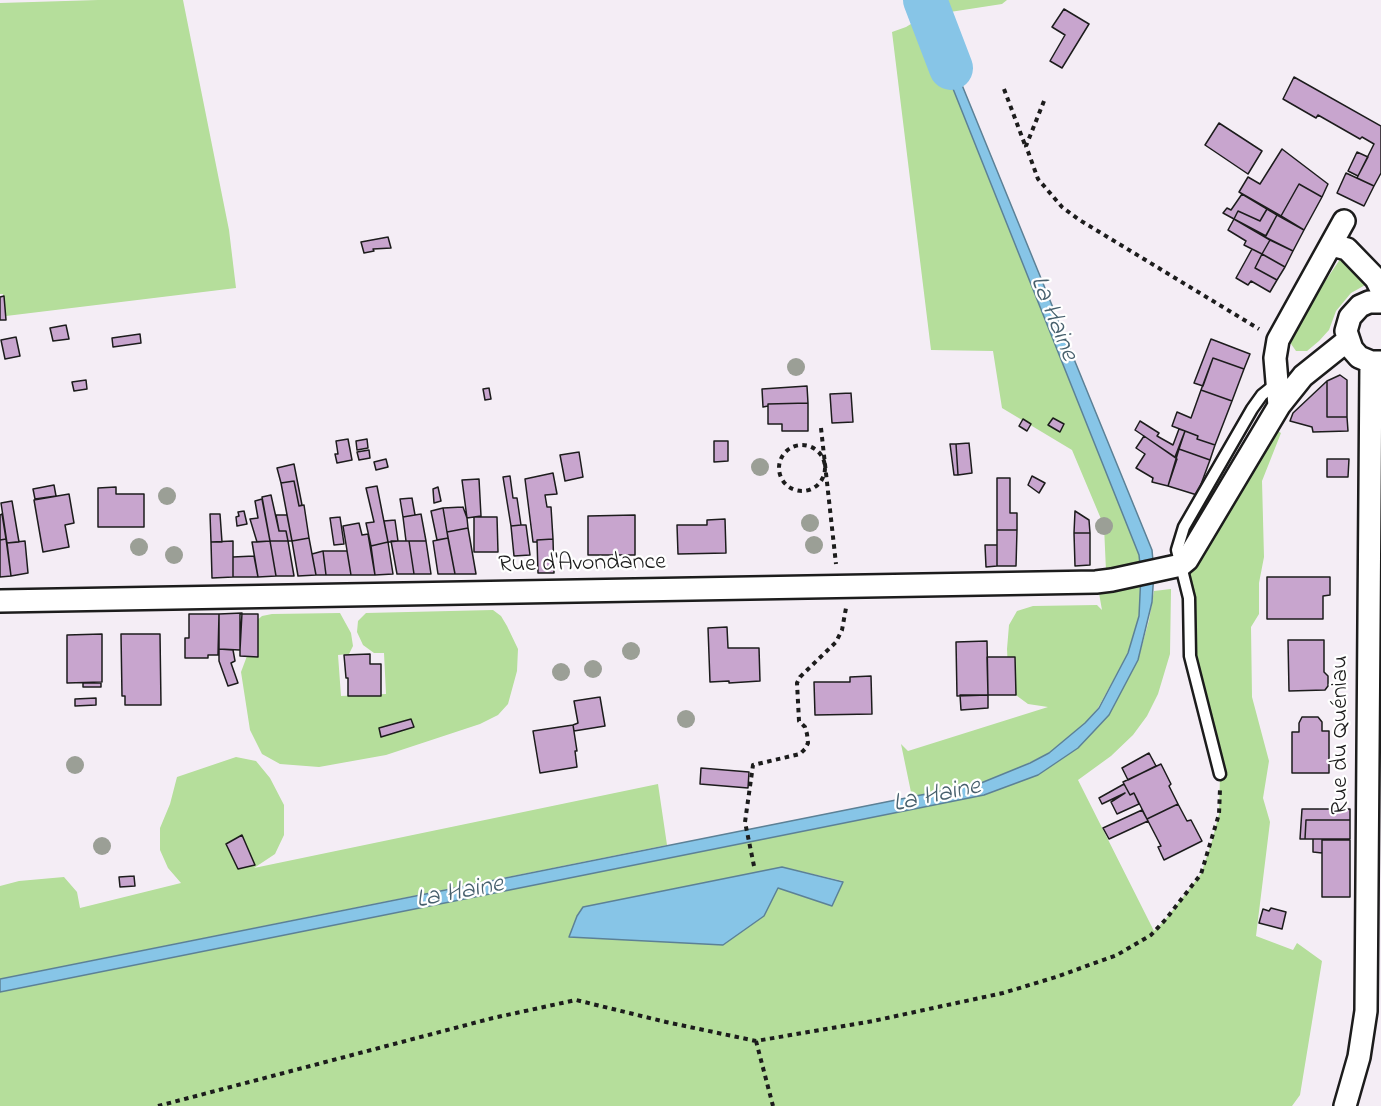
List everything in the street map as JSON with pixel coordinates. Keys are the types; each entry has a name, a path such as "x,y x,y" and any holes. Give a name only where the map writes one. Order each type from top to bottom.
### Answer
{"street":[{"path":"1279,406 1275,358 1278,340 1344,221"},
{"path":"1332,245 1347,249 1376,279 1381,289"},
{"path":"1376,362 1359,357 1352,349 1348,340 1348,321 1360,306 1369,302 1381,302"},
{"path":"1173,567 1187,560 1279,406 1303,376 1348,340"},
{"name":"Rue du Quéniau","path":"1345,1106 1359,1057 1365,1011 1376,362"},
{"name":"Rue d'Avondance","path":"0,601 1097,582 1173,567"}],"lane":[{"path":"1220,774 1190,656 1190,598 1173,567 1184,527 1252,409 1262,395 1278,382"}],"path":[{"path":"1004,89 1038,179 1062,207 1078,219 1278,340"},
{"path":"1026,146 1044,101"},
{"path":"753,866 745,822 753,765 800,754 808,743 805,727 799,721 797,683 800,677 836,642 842,630 843,586 821,428"},
{"path":"800,445 820,453 825,467 821,482 808,491 792,490 786,486 779,472 781,457 786,451 800,445"},
{"path":"158,1106 493,1018 576,1000 756,1041 873,1021 1003,993 1117,955 1150,935 1167,919 1201,874 1219,814 1220,774"},
{"path":"756,1041 773,1106"}],"green space":[{"path":"183,0 229,230 236,288 6,316 3,294 0,294 0,3"},
{"path":"910,0 1007,0 1002,4 924,16"},
{"path":"924,16 1091,431 1139,555 1140,564 1106,571 1104,526 1072,450 1002,408 993,351 931,350 892,32"},
{"path":"1347,249 1376,279 1351,293 1336,311 1329,330 1319,341 1307,351 1296,351 1289,341 1292,330"},
{"path":"1268,425 1281,433 1262,481 1264,557 1259,583 1259,614 1251,627 1252,697 1269,761 1263,798 1270,822 1256,936 1293,950 1297,943 1322,961 1300,1095 1292,1106 0,1106 0,992 984,795 1038,775 1078,748 1109,715 1138,660 1154,591 1171,589 1170,654 1158,694 1147,716 1133,735 1111,756 1078,780 1154,931 1201,874 1219,814 1220,774 1200,724 1182,608 1181,565","holes":["782,867 843,881 832,905 778,888"]},
{"path":"1141,574 1139,616 1128,653 1098,708 1085,723 1049,753 1012,771 981,783 912,797 901,744 908,751 1048,707 1028,704 1009,690 1007,649 1009,625 1017,611 1033,606 1097,605 1102,610 1097,582"},
{"path":"493,610 501,616 518,649 517,671 508,704 498,715 480,724 386,755 319,767 280,764 262,754 250,730 241,672 250,648 254,623 262,616 340,613 351,633 353,646 349,654 338,655 341,696 386,694 384,653 374,653 363,645 357,632 358,621 366,613"},
{"path":"236,757 256,761 270,778 284,805 284,835 275,854 254,868 658,784 667,845 0,979 0,886 19,881 64,877 77,892 80,908 181,883 168,868 160,850 160,828 170,804 177,777"}],"water":[{"path":"933,14 1152,550 1154,572 1152,602 1138,660 1109,715 1078,748 1038,775 984,795 0,992 0,979 981,783 1049,753 1085,723 1099,708 1128,653 1139,616 1141,574 1139,555 924,16"},
{"path":"782,867 843,882 832,906 778,888 764,916 723,945 569,937 583,907"}],"building":[{"path":"1064,9 1089,24 1062,68 1050,61 1065,35 1052,27"},
{"path":"1294,77 1381,126 1381,173 1374,186 1357,178 1374,144 1362,137 1360,139 1318,115 1316,118 1283,99"},
{"path":"1219,123 1262,151 1248,174 1205,145"},
{"path":"1282,149 1328,184 1322,197 1299,184 1281,216 1239,192 1248,177 1260,184"},
{"path":"1357,152 1368,157 1358,176 1348,171"},
{"path":"1346,173 1374,186 1364,206 1337,193"},
{"path":"1299,184 1322,197 1304,230 1281,216"},
{"path":"1242,194 1267,209 1260,221 1238,211 1234,219 1223,213 1227,208 1231,210"},
{"path":"1267,209 1277,215 1266,236 1234,219 1238,211 1260,221"},
{"path":"1277,215 1304,230 1293,251 1265,237"},
{"path":"1234,219 1270,240 1262,254 1244,245 1246,241 1228,230"},
{"path":"388,237 391,248 373,249 374,251 364,253 361,242"},
{"path":"1270,240 1293,251 1285,267 1262,254"},
{"path":"1252,249 1262,254 1255,268 1277,280 1270,292 1251,281 1248,285 1236,278"},
{"path":"1262,254 1285,267 1277,280 1255,268"},
{"path":"4,296 6,320 0,320 0,297"},
{"path":"66,325 69,339 53,341 50,328"},
{"path":"140,334 141,343 113,347 112,338"},
{"path":"16,337 20,356 5,359 1,340"},
{"path":"1211,339 1250,354 1244,369 1213,358 1203,386 1194,383"},
{"path":"1213,358 1244,369 1232,401 1201,390"},
{"path":"1340,375 1347,380 1347,417 1327,417 1327,381"},
{"path":"86,380 87,389 74,391 72,382"},
{"path":"1327,381 1327,417 1347,417 1348,431 1313,432 1312,427 1290,421 1293,413"},
{"path":"807,386 808,403 768,404 763,407 762,389"},
{"path":"489,388 491,399 485,400 483,389"},
{"path":"1201,390 1232,401 1215,445 1172,426 1177,412 1191,418"},
{"path":"851,393 853,422 832,423 830,394"},
{"path":"808,403 808,431 782,431 782,424 768,424 768,404"},
{"path":"1053,418 1064,424 1060,432 1048,425"},
{"path":"1023,419 1031,424 1027,431 1019,426"},
{"path":"1140,421 1159,433 1157,436 1173,445 1179,429 1185,431 1175,457 1135,430"},
{"path":"1185,431 1198,436 1197,439 1215,445 1210,460 1179,449"},
{"path":"1144,436 1177,459 1168,486 1152,482 1153,478 1136,468 1145,454 1136,448"},
{"path":"348,439 352,460 337,463 336,441"},
{"path":"367,439 368,448 357,450 356,441"},
{"path":"714,441 728,441 728,461 714,462"},
{"path":"969,443 972,473 958,475 956,444"},
{"path":"950,444 956,444 958,475 954,475"},
{"path":"1179,449 1210,460 1197,495 1168,486"},
{"path":"369,450 370,458 359,460 357,452"},
{"path":"579,452 583,477 565,481 560,455"},
{"path":"386,459 388,467 376,470 374,462"},
{"path":"1327,459 1349,459 1348,477 1327,477"},
{"path":"294,464 302,505 299,506 294,481 281,483 277,468"},
{"path":"553,473 557,494 545,495 547,507 551,507 553,539 533,542 525,479"},
{"path":"510,476 513,498 517,498 521,525 511,526 503,477"},
{"path":"1032,476 1045,483 1039,493 1028,485"},
{"path":"997,478 1010,478 1010,513 1017,513 1017,530 997,530"},
{"path":"479,479 481,516 467,518 462,480"},
{"path":"294,481 299,506 304,505 309,538 292,541 281,483"},
{"path":"54,485 56,496 35,499 33,489"},
{"path":"377,486 388,542 371,546 366,523 374,522 366,488"},
{"path":"116,487 116,494 144,494 144,527 98,527 98,488"},
{"path":"438,487 441,501 434,503 433,489"},
{"path":"69,494 74,523 65,525 69,547 43,552 34,500"},
{"path":"271,495 279,531 286,531 288,541 270,541 262,497"},
{"path":"412,498 415,515 403,517 400,499"},
{"path":"262,499 270,541 257,542 250,519 258,518 255,501"},
{"path":"12,501 19,542 7,543 1,503"},
{"path":"463,507 468,528 447,532 443,508"},
{"path":"443,508 448,538 437,540 431,511"},
{"path":"244,511 247,524 237,526 238,512"},
{"path":"1075,511 1089,520 1090,533 1074,533"},
{"path":"2,514 6,539 0,540 0,515"},
{"path":"210,514 220,514 222,542 211,542"},
{"path":"421,514 426,541 406,541 403,517"},
{"path":"276,515 287,515 292,541 288,541 286,531 279,531"},
{"path":"635,515 635,555 588,555 588,516"},
{"path":"340,517 344,544 334,545 330,518"},
{"path":"474,517 497,517 498,552 474,552"},
{"path":"725,519 726,553 678,554 677,525 707,525 707,520"},
{"path":"395,520 398,541 388,542 384,521"},
{"path":"359,523 362,535 368,534 375,575 351,575 343,526"},
{"path":"526,525 530,555 514,556 511,526"},
{"path":"468,528 476,574 455,574 447,532"},
{"path":"997,530 1017,530 1016,566 997,566"},
{"path":"1074,533 1090,533 1090,565 1075,566"},
{"path":"309,538 316,575 298,576 292,541"},
{"path":"448,538 455,574 438,574 433,541"},
{"path":"6,539 11,576 0,577 0,540"},
{"path":"553,539 554,573 538,573 537,540"},
{"path":"25,541 28,573 11,576 7,543"},
{"path":"233,541 233,577 212,578 211,542"},
{"path":"270,541 288,541 294,576 276,576"},
{"path":"270,541 276,576 258,577 252,542"},
{"path":"391,541 409,541 414,574 397,574"},
{"path":"409,541 426,541 431,574 414,574"},
{"path":"388,542 393,574 375,575 371,546"},
{"path":"985,545 997,545 997,566 986,567"},
{"path":"323,551 347,551 351,575 326,575"},
{"path":"323,551 326,575 316,575 312,554"},
{"path":"254,556 258,577 233,577 233,557"},
{"path":"1267,577 1330,577 1330,595 1323,596 1323,619 1267,619"},
{"path":"242,613 240,650 219,649 219,614"},
{"path":"189,614 219,614 218,655 208,655 208,658 185,658 185,638 189,638"},
{"path":"240,614 258,614 258,657 240,656"},
{"path":"727,627 728,648 759,648 760,681 710,682 708,628"},
{"path":"102,634 102,682 67,683 67,635"},
{"path":"121,634 160,634 161,705 125,705 125,696 122,696"},
{"path":"1288,640 1324,640 1324,672 1328,676 1328,686 1325,690 1289,691"},
{"path":"987,641 988,695 957,696 956,642"},
{"path":"219,649 233,650 235,661 231,663 238,683 228,686 219,661"},
{"path":"370,654 370,664 381,664 381,696 348,696 344,655"},
{"path":"987,657 1015,657 1016,695 988,695"},
{"path":"871,676 872,714 815,715 814,682 850,682 850,677"},
{"path":"83,683 101,683 101,687 83,687"},
{"path":"960,695 988,695 988,708 961,710"},
{"path":"600,697 605,726 574,731 573,725 578,723 574,701"},
{"path":"96,698 96,705 75,706 75,699"},
{"path":"1302,717 1318,717 1322,722 1322,731 1329,731 1329,773 1292,773 1292,732 1299,732"},
{"path":"411,719 414,727 381,737 379,728"},
{"path":"573,725 577,767 540,773 533,731"},
{"path":"1149,753 1156,766 1128,780 1122,768"},
{"path":"1161,764 1178,804 1147,819 1134,793 1130,795 1123,782"},
{"path":"701,768 749,772 748,788 700,784"},
{"path":"1124,784 1130,795 1134,793 1139,804 1117,814 1111,802 1125,793 1102,804 1099,798"},
{"path":"1178,804 1187,821 1191,820 1202,841 1164,860 1158,847 1161,846 1147,819"},
{"path":"1302,809 1350,809 1350,820 1306,820 1305,839 1300,839"},
{"path":"1142,810 1148,821 1109,839 1103,828"},
{"path":"1306,820 1350,820 1350,839 1305,839"},
{"path":"242,835 255,865 238,869 226,844"},
{"path":"1313,839 1350,839 1322,840 1322,853 1313,852"},
{"path":"1322,840 1350,840 1350,897 1322,897"},
{"path":"134,876 135,886 120,887 119,877"},
{"path":"1271,908 1286,912 1282,929 1259,923 1263,909 1269,911"}],"waterway":[{"name":"La Haine","path":"925,0 951,68"}]}
